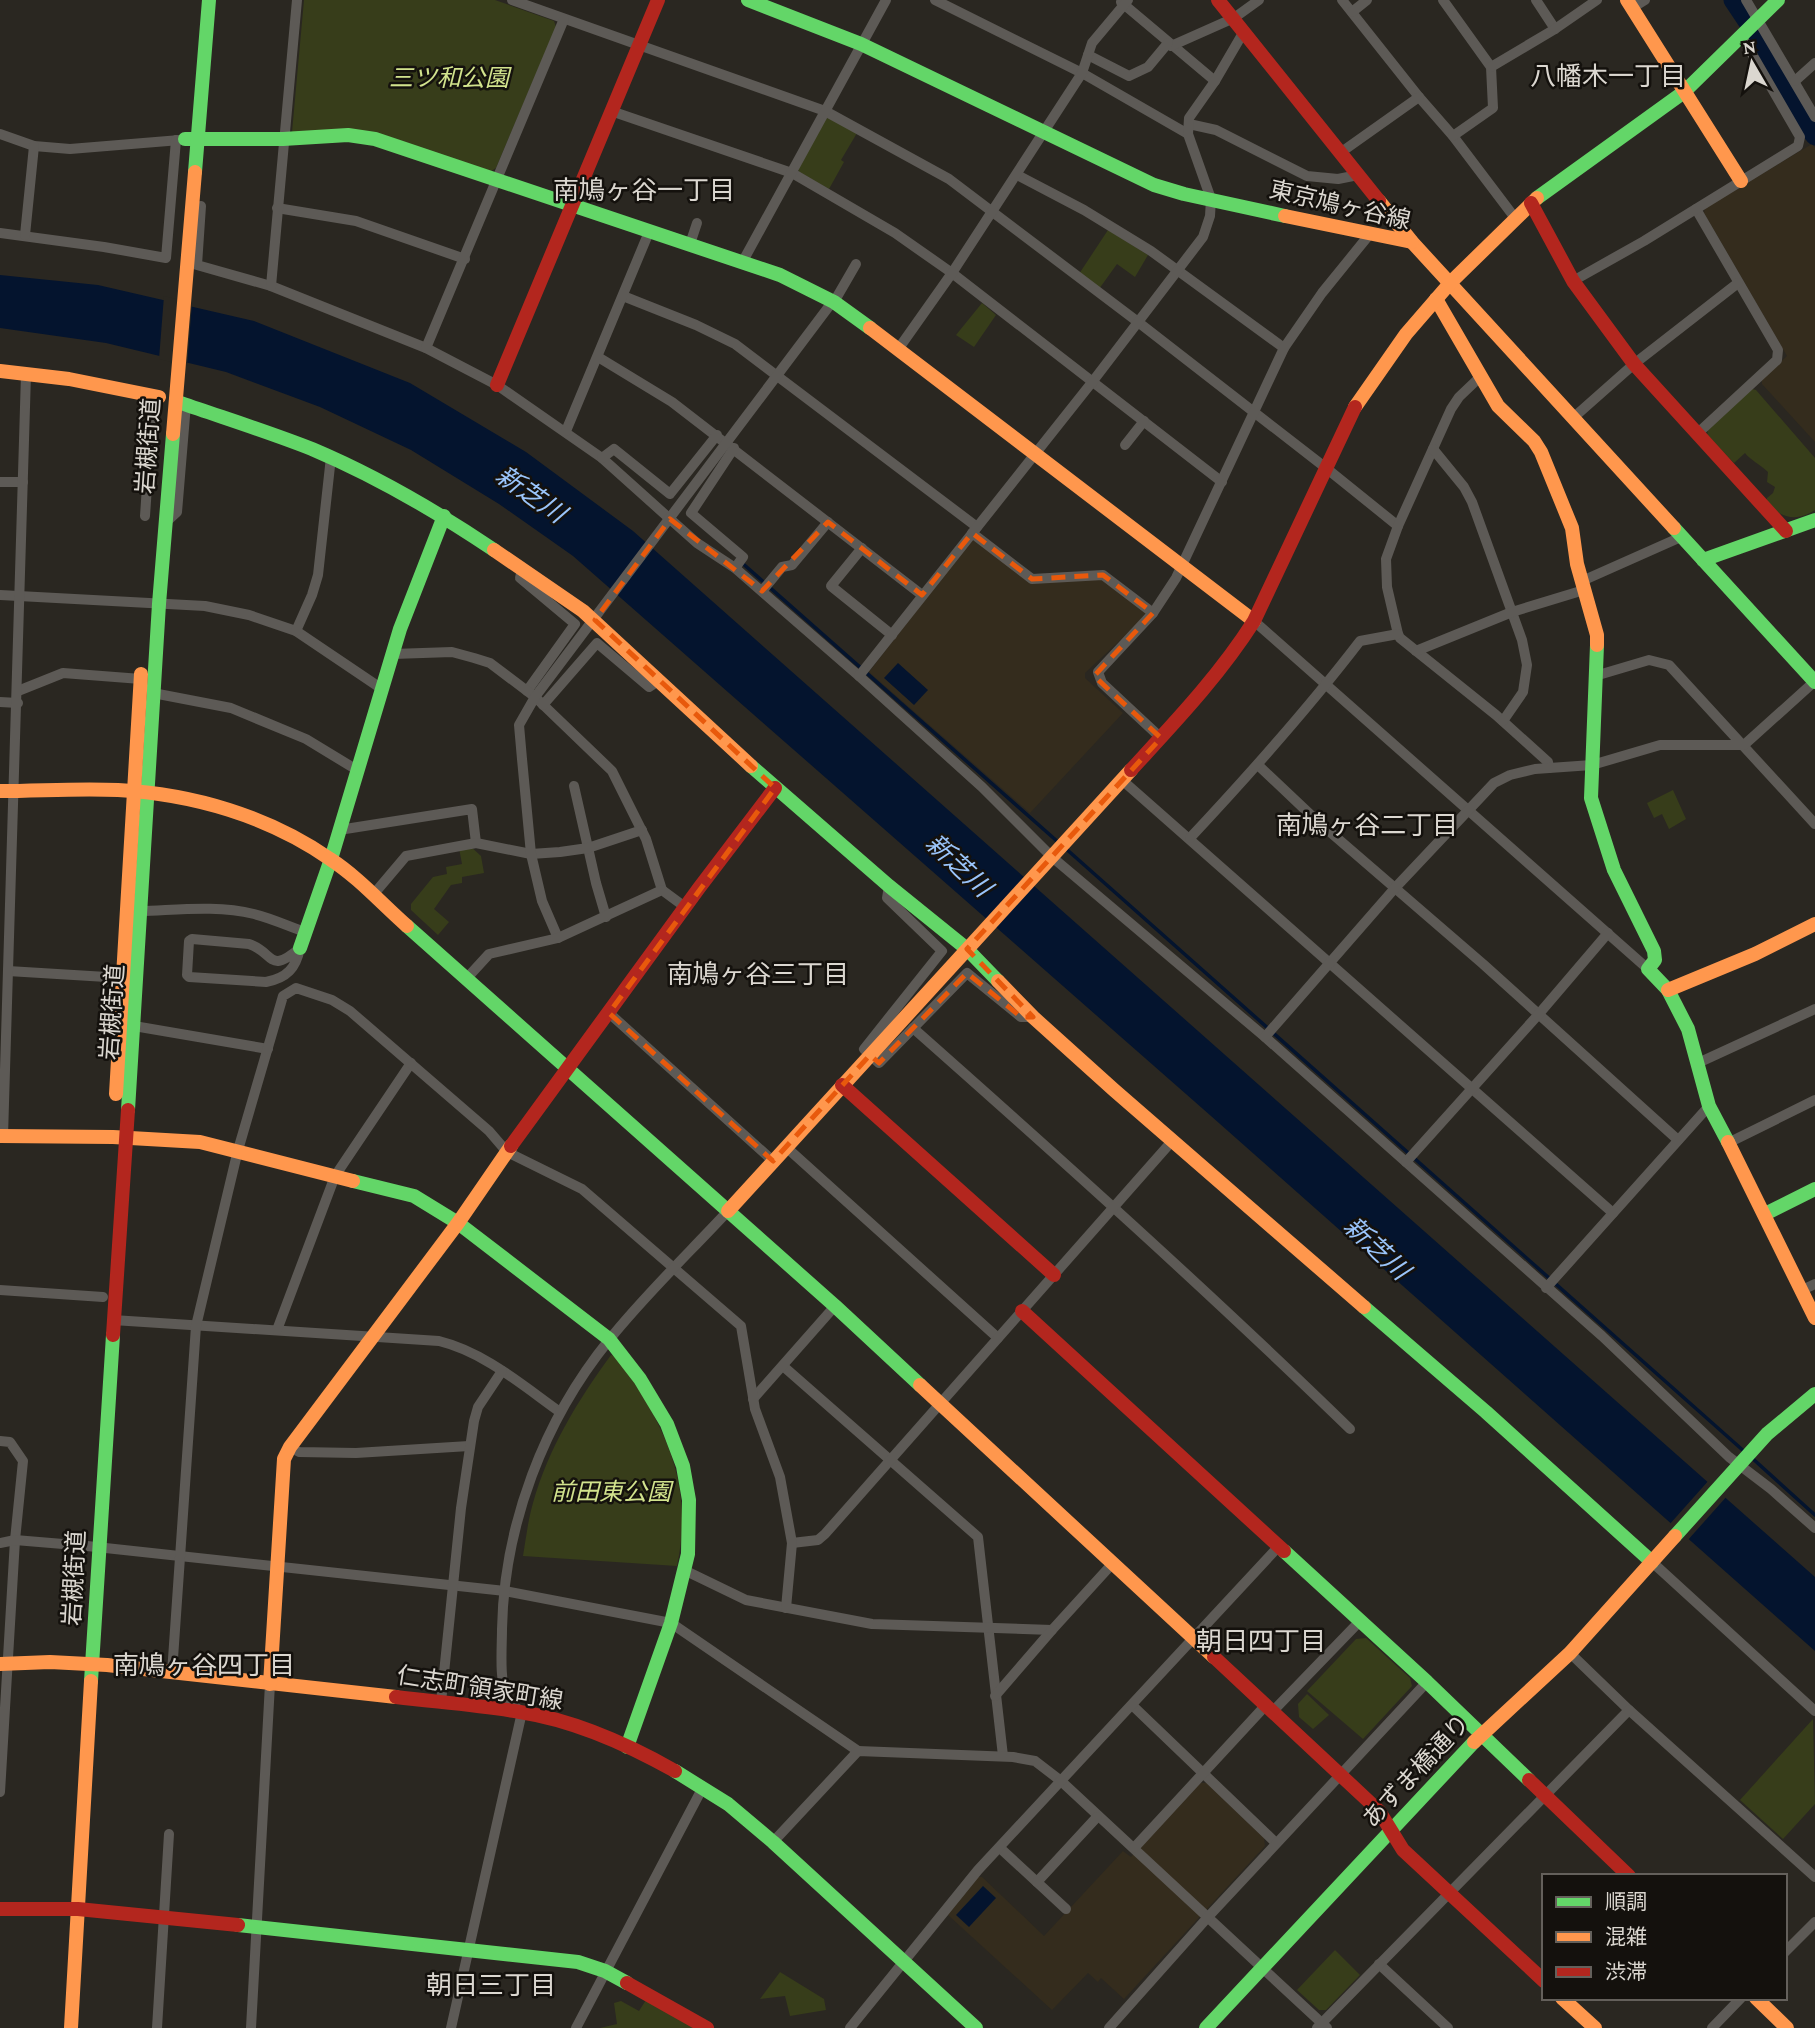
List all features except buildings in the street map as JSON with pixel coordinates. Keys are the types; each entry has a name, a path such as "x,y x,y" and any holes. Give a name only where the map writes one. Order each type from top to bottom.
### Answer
{"main road":[{"name":"岩槻街道","path":"92,1547 113,1320 122,978 153,693 153,604 163,392 180,272 191,139 197,0"},
{"name":"岩槻街道","path":"191,139 209,0"},
{"path":"497,385 658,0"},
{"name":"東京鳩ヶ谷線","path":"748,0 861,44 1154,185 1369,235 1412,242 1815,682"},
{"path":"1218,0 1412,242"},
{"path":"728,1211 1161,738 1235,650 1254,621 1353,410 1399,342 1436,299 1531,203 1684,92 1777,0"},
{"path":"1629,4 1741,181"},
{"path":"191,139 283,139 348,135 375,139 780,275 833,301 899,348 1254,621"},
{"path":"1531,203 1573,281 1634,364 1786,531"},
{"path":"1436,299 1498,406 1534,441 1546,463 1572,528 1583,586 1597,635 1591,797 1614,870 1655,956 1648,969 1668,990 1688,1029 1709,1106 1815,1318"},
{"path":"0,372 163,392"},
{"name":"岩槻街道","path":"61,2028 72,1909 103,1297 119,1138 134,1026 141,911 141,680 165,523 163,392"},
{"path":"183,404 331,457 444,516 595,620 775,788 889,887 969,947 1033,1017 1486,1412 1652,1562"},
{"path":"300,948 331,859 400,629 444,516"},
{"path":"1703,560 1815,520"},
{"path":"270,1684 284,1459 290,1447 458,1223 685,907 775,788"},
{"path":"7,791 141,792 210,804 243,814 299,840 331,859 941,1403 1341,1774 1379,1811 1403,1850 1542,1979"},
{"path":"1668,990 1755,954 1815,923"},
{"path":"842,1085 1054,1275"},
{"path":"1,1136 200,1142 414,1196 458,1223 609,1339 640,1379 660,1411 674,1440 689,1500 690,1533 671,1623 627,1747"},
{"path":"1765,1214 1815,1189"},
{"path":"1022,1311 1427,1682 1627,1874"},
{"path":"1735,1468 1767,1433 1815,1394"},
{"name":"あずま橋通り","path":"1206,2028 1480,1734 1570,1653 1735,1468"},
{"name":"仁志町領家町線","path":"4,1664 85,1664 172,1673 522,1712 571,1725 627,1747 703,1787 728,1804 974,2027"},
{"path":"0,1909 72,1909 164,1917 578,1962 606,1970 707,2028"},
{"name":"岩槻街道","path":"71,2028 72,1909"},
{"path":"1564,2000 1595,2028"},
{"path":"1758,2000 1787,2028"}],"street":[{"path":"271,286 297,0"},
{"path":"512,0 825,111 949,179 1138,322 1398,526"},
{"path":"743,261 886,0"},
{"path":"935,0 1189,129 1216,130 1307,176 1338,180 1358,175"},
{"path":"1088,55 1129,76 1149,67 1170,45 1234,18 1259,0"},
{"path":"1342,0 1453,136 1515,218"},
{"path":"1352,12 1367,0"},
{"path":"1443,0 1491,67 1493,108 1453,136"},
{"path":"1536,0 1555,29"},
{"path":"1491,67 1597,0"},
{"path":"1629,4 1645,0"},
{"path":"1746,0 1815,117"},
{"path":"899,348 1017,175 1082,73 1092,43 1124,2 1170,45 1215,81"},
{"path":"426,348 564,19"},
{"path":"859,676 1093,381 1203,237 1210,216 1211,199 1189,129 1189,118 1215,81 1243,33"},
{"path":"1573,281 1798,146 1800,137 1741,35"},
{"path":"1795,81 1815,63"},
{"path":"1340,153 1419,97"},
{"path":"611,111 792,173 895,233 952,273 1222,482"},
{"path":"0,134 34,146 70,149 191,139"},
{"path":"0,233 166,258 191,139"},
{"path":"191,139 197,265 271,286 426,348 497,385 603,458 698,543 762,591 859,676 982,787 1049,860 1265,1037 1602,1336 1735,1468 1771,1489 1815,1528"},
{"path":"25,235 34,146"},
{"path":"1017,175 1084,210 1179,270 1284,348"},
{"path":"277,208 356,222 465,259"},
{"path":"1696,209 1778,350 1777,360 1698,433"},
{"path":"690,244 697,223"},
{"path":"566,431 649,232"},
{"path":"1161,738 1098,677 1101,669 1153,613 1182,567 1284,348 1322,293 1369,235"},
{"path":"535,698 833,301 856,264"},
{"path":"1573,418 1634,364 1738,282"},
{"path":"623,296 696,325 735,344 975,530 1032,579 1103,575 1153,613"},
{"path":"598,358 672,401 922,595"},
{"path":"1,1136 8,971 4,919 7,791 18,697 26,374"},
{"path":"1480,377 1451,408 1398,526 1386,559 1387,587 1400,638 1503,721 1548,762 1549,768"},
{"path":"145,516 163,392"},
{"path":"165,523 177,512 183,404"},
{"path":"1125,445 1144,421"},
{"path":"603,458 614,449 670,494 726,442"},
{"path":"726,442 691,513 743,557 734,568"},
{"path":"1433,449 1464,487 1472,502 1522,640 1527,665 1525,683 1503,721"},
{"path":"296,631 318,575 331,457"},
{"path":"0,482 23,482"},
{"path":"762,591 782,567 792,565 828,522"},
{"path":"1416,651 1583,586 1681,537"},
{"path":"862,548 831,586 892,635"},
{"path":"522,569 520,578 575,624 519,725 531,854 542,901 558,939"},
{"path":"0,595 205,606 249,615 296,631 382,689"},
{"path":"1254,621 1648,969"},
{"path":"1190,838 1258,765 1360,641 1398,634"},
{"path":"535,698 597,643 649,687 658,681"},
{"path":"393,654 452,652 474,658 490,663 535,698 612,771 642,830 662,890 685,907"},
{"path":"1595,676 1649,660 1670,666 1815,824"},
{"path":"0,702 18,697 63,673 141,680"},
{"path":"1265,1037 1466,810 1487,789 1503,778 1520,772 1592,765 1660,745 1744,745 1815,682"},
{"path":"153,693 231,708 306,739 357,770"},
{"path":"1258,765 1678,1140"},
{"path":"1122,780 1613,1213"},
{"path":"574,786 606,917"},
{"path":"339,830 472,809 476,843"},
{"path":"373,895 406,856 476,843 531,854 588,848 642,830"},
{"path":"889,887 887,898 942,951 864,1049 870,1055 879,1063 967,973 1021,1017 1033,1017"},
{"path":"467,978 489,954 558,939 662,890"},
{"path":"141,911 240,911 305,932"},
{"path":"1406,1162 1608,933"},
{"path":"272,961 257,947 249,944 192,939 189,941 187,975 266,982 276,980 291,971 297,962 300,948"},
{"path":"272,961 289,957 300,948"},
{"path":"266,982 272,961"},
{"path":"8,971 122,978"},
{"path":"172,1673 196,1326 237,1150 283,996 296,988 332,1000 350,1011 489,1131 507,1152 582,1189 741,1326 753,1399 780,1477 792,1543 786,1608"},
{"path":"1698,1063 1815,1009"},
{"path":"609,1013 773,1161"},
{"path":"134,1026 268,1049"},
{"path":"913,1028 1114,1206 1350,1429"},
{"path":"277,1330 335,1176 411,1063"},
{"path":"1728,1143 1815,1100"},
{"path":"1546,1288 1709,1106"},
{"path":"792,1543 817,1540 825,1534 1173,1140"},
{"path":"786,1147 998,1338"},
{"path":"451,2028 522,1712 506,1696 503,1683 502,1619 520,1511 529,1482 560,1412 609,1339 728,1211"},
{"path":"1800,1291 1815,1284"},
{"path":"0,1290 103,1297"},
{"path":"753,1399 835,1307"},
{"path":"113,1320 439,1341 460,1346 502,1371 560,1412"},
{"path":"783,1366 978,1537 1003,1756"},
{"path":"441,1702 469,1446 478,1407 502,1371"},
{"path":"0,1441 10,1442 23,1461 4,1664 0,1793"},
{"path":"290,1447 299,1452 356,1453 469,1446"},
{"path":"0,1543 15,1540 92,1547 505,1591 671,1623 858,1751 1003,1756 1035,1761 1134,1848 1322,2027 1379,1964 1629,1710"},
{"path":"850,2028 963,1888 1279,1546"},
{"path":"1652,1562 1815,1710"},
{"path":"995,1696 1113,1563"},
{"path":"684,1570 746,1600 872,1624 1052,1630"},
{"path":"1134,1848 1203,1774 1359,1622"},
{"path":"1570,1653 1629,1710 1815,1877"},
{"path":"1109,2028 1276,1843 1427,1682"},
{"path":"251,2028 270,1684"},
{"path":"1132,1705 1276,1843"},
{"path":"773,1842 858,1751"},
{"path":"576,2028 703,1787"},
{"path":"1037,1882 1097,1817"},
{"path":"157,2028 169,1834"},
{"path":"1000,1848 1066,1909"},
{"path":"1787,1950 1815,1922"},
{"path":"1379,1964 1448,2028"},
{"path":"1712,2028 1739,2000"}],"highlighted area":[{"path":"670,519 762,591 828,522 922,595 972,533 1032,579 1103,575 1153,613 1094,676 1161,738 967,949 1033,1017 1021,1017 967,973 879,1063 870,1055 773,1161 651,1053 609,1013 775,788 595,620"}],"shaded area":[{"path":"1812,144 1815,148 1815,442 1762,384 1762,379 1787,356 1704,213 1705,208"},
{"path":"970,541 976,541 1032,583 1102,579 1146,610 1146,616 1085,673 1085,678 1123,713 1030,813 869,672"},
{"path":"1200,1783 1207,1783 1264,1838 1265,1846 1124,1999 1101,1978 1098,1982 1088,1973 1052,2010 948,1915 978,1877 982,1877 1044,1936 1123,1851 1131,1857"}],"green space":[{"name":"三ツ和公園","path":"304,0 495,0 554,21 556,27 496,168 490,172 379,135 292,132"},
{"path":"829,117 857,133 841,160 844,162 829,189 798,169 825,118"},
{"path":"1108,230 1148,255 1135,277 1117,264 1099,289 1079,274"},
{"path":"982,303 996,315 974,347 956,335"},
{"path":"1752,389 1756,390 1815,458 1815,510 1808,514 1790,517 1767,505 1767,498 1775,487 1767,482 1768,472 1745,453 1734,463 1707,435 1708,430"},
{"path":"1673,790 1686,819 1669,829 1662,814 1654,818 1647,803"},
{"path":"470,846 481,856 484,873 462,877 462,883 451,885 434,909 449,922 438,935 411,910 411,904 433,877 447,874 446,867 462,864 459,848"},
{"name":"前田東公園","path":"611,1355 616,1356 648,1405 671,1454 682,1507 677,1566 523,1556 531,1509 547,1463 576,1407"},
{"path":"1366,1638 1410,1678 1412,1686 1363,1739 1307,1691 1356,1639"},
{"path":"1307,1694 1329,1715 1313,1729 1299,1717 1298,1704"},
{"path":"1813,1719 1815,1804 1783,1839 1740,1800"},
{"path":"1335,1950 1360,1975 1326,2010 1319,2010 1297,1990"},
{"path":"780,1972 824,1999 826,2010 790,2016 785,1996 760,1999"},
{"path":"646,2000 693,2026 692,2028 600,2028 617,2024 614,2003 621,2001 639,2011"}],"water":[{"name":"新芝川","path":"0,275 98,285 254,321 410,383 526,452 633,531 1815,1577 1815,1651 573,556 499,504 411,450 320,407 226,372 106,343 0,328"},
{"path":"898,663 928,690 914,705 884,678"},
{"path":"983,1886 996,1898 969,1927 956,1915"}],"pier":[{"path":"164,296 192,303 187,366 159,359"},
{"path":"1710,1479 1728,1495 1687,1541 1669,1525"}],"waterway":[{"path":"1733,0 1759,39 1800,118 1815,136"},
{"path":"741,562 1058,842"},
{"path":"1064,847 1746,1453"},
{"path":"1752,1458 1815,1515"}],"traffic: fast":[{"path":"195,172 209,0"},
{"path":"748,0 861,44 1154,185 1285,216"},
{"path":"1537,198 1684,92 1778,0"},
{"path":"185,139 283,139 348,135 375,139 780,275 834,302 870,328"},
{"path":"181,403 336,459 405,495 494,550"},
{"path":"128,1110 159,604 173,434"},
{"path":"300,948 331,859 400,629 444,516"},
{"path":"1703,560 1815,520"},
{"path":"1674,528 1815,682"},
{"path":"1597,645 1591,798 1614,870 1654,951 1655,960 1648,969 1668,990 1688,1029 1709,1106 1728,1142"},
{"path":"751,766 889,886 967,949 998,981"},
{"path":"407,926 835,1306 920,1385"},
{"path":"353,1181 414,1196 458,1223 609,1339 640,1379 667,1424 683,1466 689,1500 688,1554 671,1623 627,1747"},
{"path":"1765,1214 1815,1189"},
{"path":"1364,1307 1486,1412 1652,1562"},
{"path":"91,1681 113,1335"},
{"path":"1675,1536 1767,1434 1815,1394"},
{"path":"1284,1551 1529,1780"},
{"path":"1206,2028 1474,1742"},
{"path":"675,1771 728,1804 773,1842 976,2028"},
{"path":"238,1925 578,1962 605,1971 627,1983"}],"traffic: slow":[{"path":"1627,0 1741,181"},
{"path":"173,434 195,172"},
{"path":"1355,407 1406,334 1451,282 1537,198"},
{"path":"1379,201 1412,242 1674,528"},
{"path":"1285,216 1412,242"},
{"path":"1436,299 1498,406 1534,441 1541,452 1572,528 1577,564 1597,635 1597,645"},
{"path":"870,328 1254,621"},
{"path":"0,371 69,379 159,397"},
{"path":"494,550 583,611 751,766"},
{"path":"116,1094 141,674"},
{"path":"728,1211 1131,770"},
{"path":"0,791 74,789 146,792 229,810 281,831 330,859 360,882 407,926"},
{"path":"1668,990 1755,954 1815,924"},
{"path":"998,981 1033,1017 1114,1090 1364,1307"},
{"path":"0,1136 113,1137 200,1142 353,1181"},
{"path":"1728,1142 1815,1318"},
{"path":"270,1684 284,1459 290,1447 458,1223 511,1146"},
{"path":"920,1385 1214,1657"},
{"path":"1474,1742 1570,1653 1675,1536"},
{"path":"0,1664 50,1662 107,1665 396,1697"},
{"path":"71,2028 91,1681"},
{"path":"1564,2000 1595,2028"},
{"path":"1758,2000 1787,2028"}],"traffic: jam":[{"path":"497,385 658,0"},
{"path":"1218,0 1379,201"},
{"path":"1531,203 1573,281 1634,364 1786,531"},
{"path":"1131,770 1211,680 1254,621 1355,407"},
{"path":"511,1146 775,788"},
{"path":"842,1085 1054,1275"},
{"path":"113,1335 128,1110"},
{"path":"1022,1311 1284,1551"},
{"path":"1214,1657 1379,1811 1403,1850 1542,1979"},
{"path":"396,1697 505,1710 560,1721 619,1743 675,1771"},
{"path":"1529,1780 1627,1874"},
{"path":"0,1909 78,1909 238,1925"},
{"path":"627,1983 707,2028"}],"district":[{"name":"八幡木一丁目","path":"1608,76"},
{"name":"南鳩ヶ谷一丁目","path":"644,190"},
{"name":"南鳩ヶ谷二丁目","path":"1367,825"},
{"name":"南鳩ヶ谷三丁目","path":"758,974"},
{"name":"朝日四丁目","path":"1261,1641"},
{"name":"南鳩ヶ谷四丁目","path":"204,1665"},
{"name":"朝日三丁目","path":"491,1985"}]}
